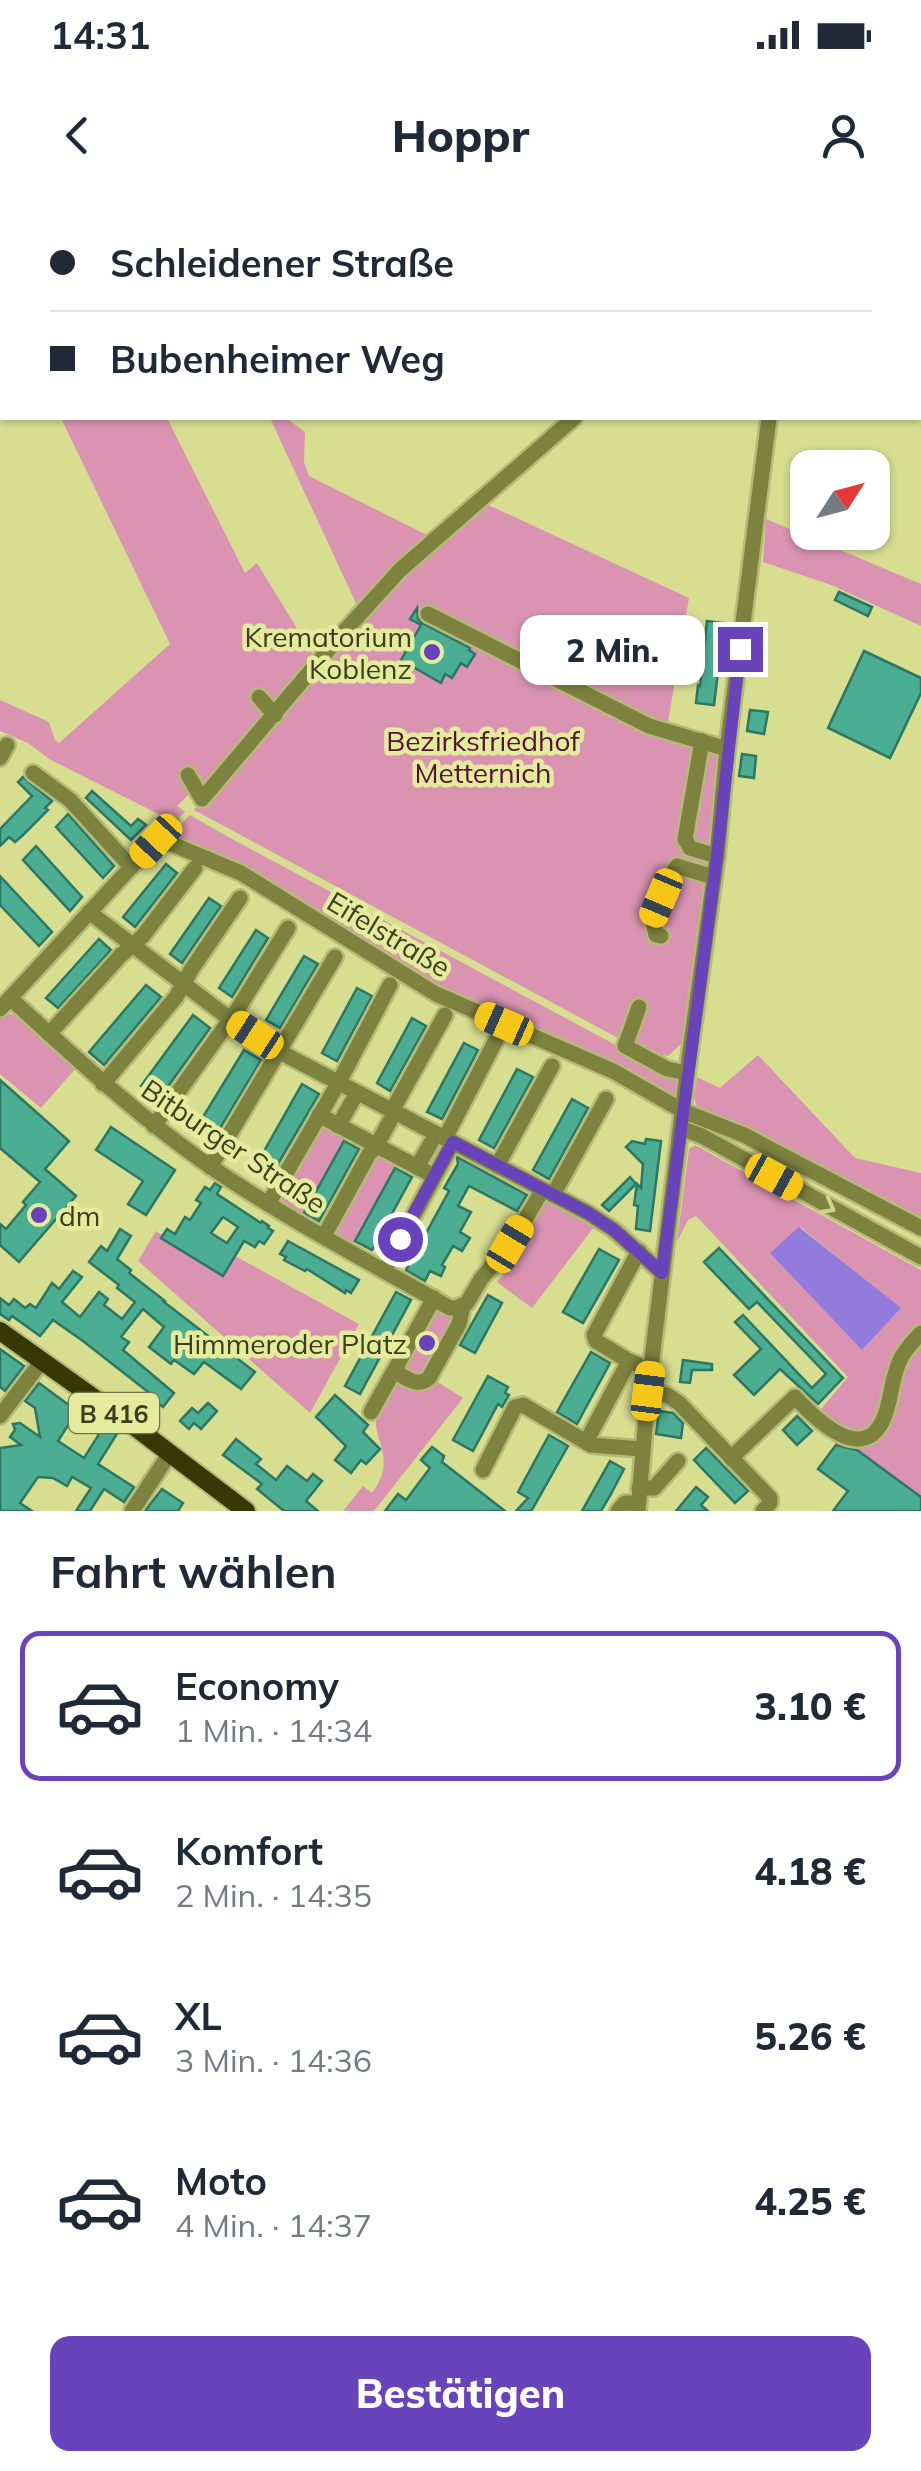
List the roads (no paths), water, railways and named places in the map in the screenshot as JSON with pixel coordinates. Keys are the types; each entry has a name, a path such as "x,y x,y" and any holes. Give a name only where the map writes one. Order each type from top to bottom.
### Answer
{"main road":[{"name":"B 416","path":"0,1331 246,1511"}],"street":[{"path":"188,775 202,799 400,570 572,420"},
{"path":"638,1500 650,1369 769,420"},
{"path":"428,614 649,726 727,748"},
{"path":"259,698 275,715"},
{"path":"702,741 684,839 690,848 717,856"},
{"path":"34,773 70,800 131,867"},
{"path":"5,1004 172,824"},
{"name":"Eifelstraße","path":"156,841 228,866 436,994 614,1072 702,1136 921,1258"},
{"path":"661,936 656,935 652,917 677,866 713,877"},
{"path":"49,1034 142,937 195,868"},
{"path":"104,1084 176,997 240,898"},
{"path":"89,912 230,1019 280,1052 339,1082 389,1122 435,1146 498,1166 601,1221 662,1273"},
{"path":"154,1126 288,928"},
{"path":"210,1167 335,957"},
{"path":"268,1204 390,984"},
{"name":"Bitburger Straße","path":"5,1004 49,1034 154,1126 210,1167 384,1271 456,1307"},
{"path":"639,1007 625,1046 667,1069 687,1073"},
{"path":"324,1236 445,1015"},
{"path":"418,1167 435,1146 496,1040"},
{"path":"498,1166 552,1066"},
{"path":"394,1371 414,1383 430,1378 460,1324 456,1307 467,1303 548,1193 606,1099"},
{"path":"338,1126 348,1107"},
{"path":"319,1115 434,1176"},
{"name":"Eifelstraße","path":"682,1119 744,1135 921,1228"},
{"path":"740,1159 732,1142 735,1136 744,1135"},
{"path":"384,1271 434,1176 435,1146"},
{"path":"639,1251 594,1335 596,1341 650,1369"},
{"path":"371,1412 434,1298"},
{"path":"731,1458 795,1397 812,1415 849,1440 871,1435 886,1412 901,1357 921,1333"},
{"path":"0,1416 42,1361"},
{"path":"586,1442 630,1361"},
{"path":"648,1391 680,1403 770,1498 763,1511"},
{"path":"483,1470 515,1407 522,1405 590,1444 642,1449"},
{"path":"132,1511 170,1453"},
{"path":"618,1511 654,1488 678,1461"}],"place":[{"name":"Krematorium Koblenz","path":"432,652"},
{"name":"dm","path":"39,1215"},
{"name":"Himmeroder Platz","path":"427,1343"}],"park label":[{"name":"Bezirksfriedhof Metternich","path":"483,756"}]}
